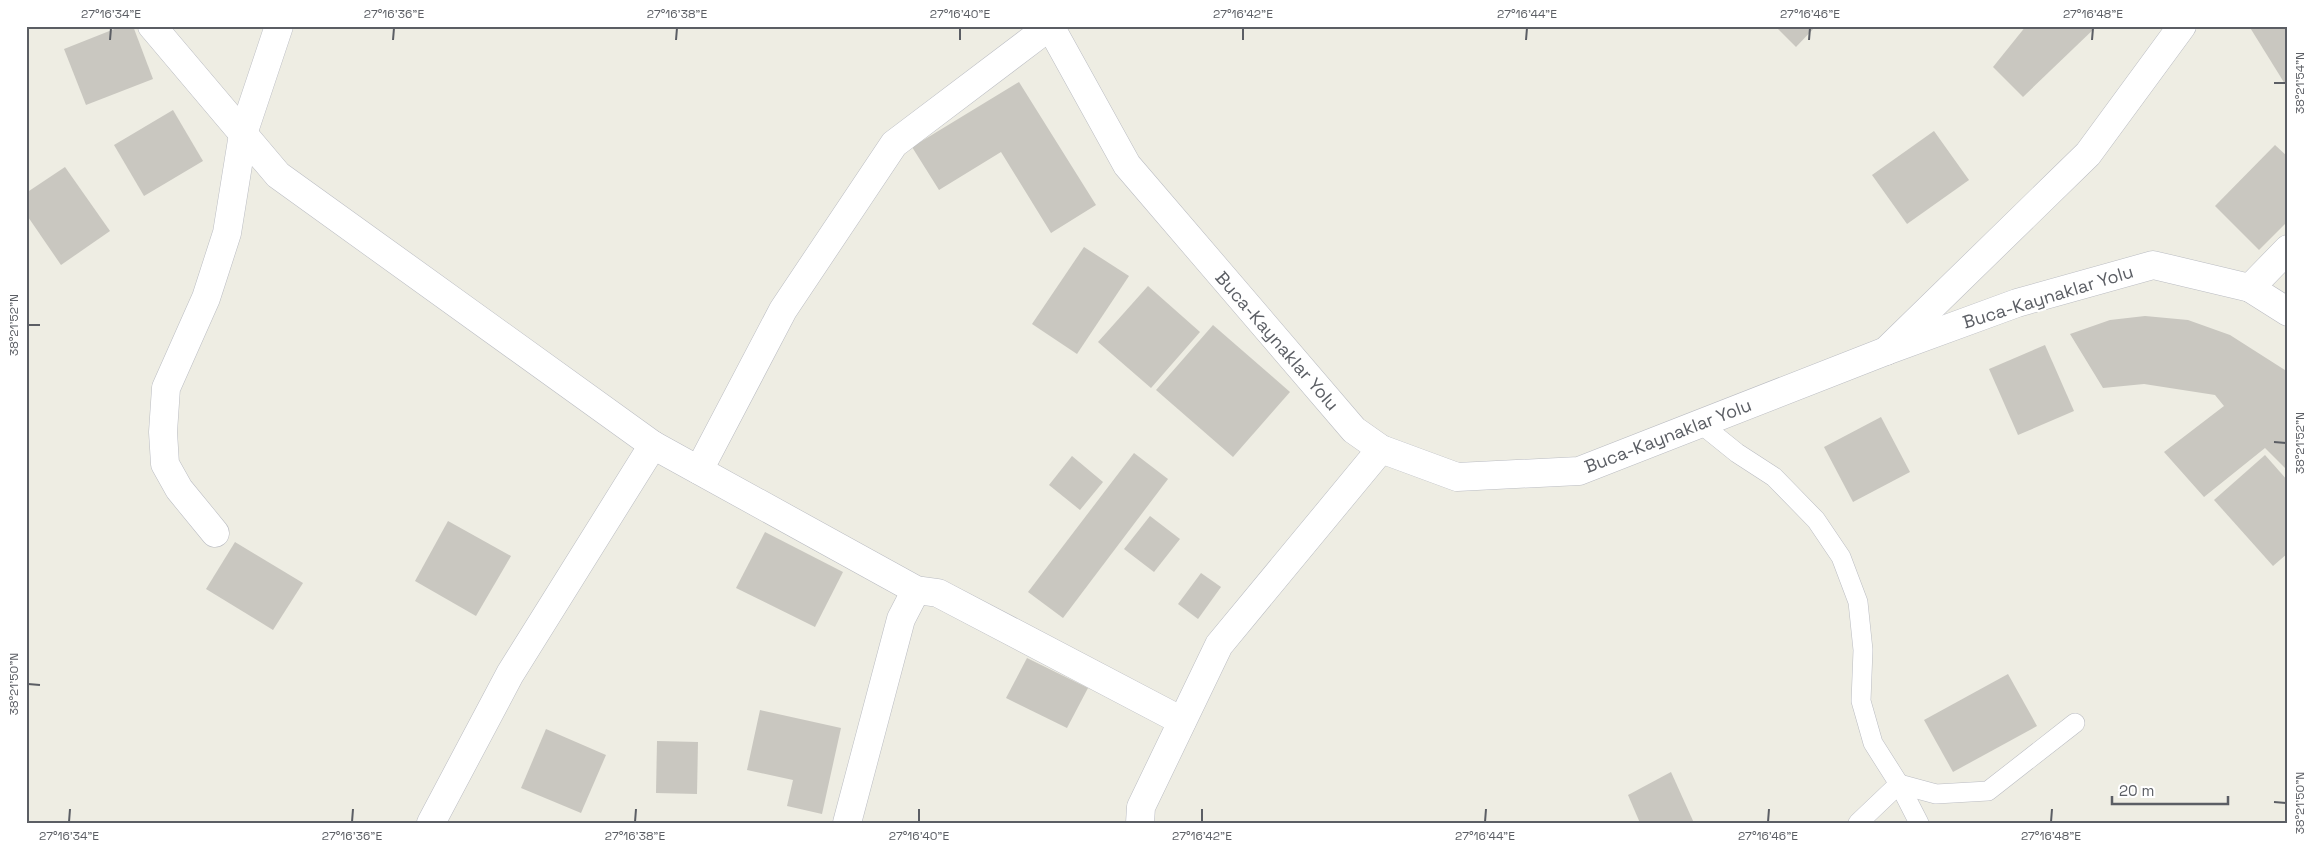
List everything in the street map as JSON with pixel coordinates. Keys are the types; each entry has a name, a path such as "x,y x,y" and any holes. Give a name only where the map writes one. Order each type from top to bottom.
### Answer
{"street":[{"path":"152,26 278,176 653,445 916,590 938,593 1182,721"},
{"path":"215,533 179,489 165,464 163,432 166,388 206,298 227,233 243,134 279,26"},
{"path":"699,470 784,310 894,144 1050,26"},
{"name":"Buca-Kaynaklar Yolu","path":"1050,26 1127,165 1354,430 1381,450 1457,478 1579,471 1886,351 2017,303 2154,265 2250,288 2288,312"},
{"path":"1886,351 2088,154 2182,26"},
{"path":"2250,288 2288,249"},
{"path":"431,823 510,674 653,445"},
{"path":"1140,823 1141,807 1219,645 1381,450"},
{"path":"847,823 901,618 916,590"}],"lane":[{"path":"1701,424 1737,453 1774,477 1816,520 1842,557 1858,602 1863,650 1862,701 1873,743 1900,784 1919,823"},
{"path":"1900,784 1936,794 1988,791 2075,723"},
{"path":"1858,823 1900,784"}],"building":[{"path":"122,26 133,26 153,79 86,105 64,49"},
{"path":"1775,26 1816,26 1796,47"},
{"path":"2026,26 2097,26 2023,97 1993,67"},
{"path":"2249,26 2288,26 2288,82 2285,84"},
{"path":"1019,82 1096,205 1051,233 1001,152 939,190 912,147"},
{"path":"173,110 203,161 144,196 114,145"},
{"path":"1934,131 1969,180 1907,224 1872,175"},
{"path":"2275,145 2288,157 2288,221 2259,250 2215,206"},
{"path":"65,167 110,231 61,265 26,214 26,193"},
{"path":"1084,247 1129,276 1077,354 1032,324"},
{"path":"1148,286 1200,332 1151,388 1098,342"},
{"path":"2145,316 2188,320 2230,335 2288,372 2288,471 2265,448 2204,497 2164,452 2224,406 2215,395 2144,384 2103,388 2070,334 2110,320"},
{"path":"1213,325 1290,392 1233,457 1156,390"},
{"path":"2045,345 2074,411 2018,435 1989,369"},
{"path":"1881,417 1910,472 1853,502 1824,447"},
{"path":"1134,453 1168,479 1063,618 1028,592"},
{"path":"2265,455 2288,481 2288,553 2273,566 2214,500"},
{"path":"1072,456 1103,482 1080,510 1049,485"},
{"path":"1150,516 1180,539 1154,572 1124,549"},
{"path":"448,521 511,556 476,616 415,581"},
{"path":"765,532 843,572 815,627 736,588"},
{"path":"235,542 303,583 273,630 206,589"},
{"path":"1201,573 1221,587 1198,619 1178,604"},
{"path":"1027,658 1088,688 1067,728 1006,698"},
{"path":"2008,674 2037,726 1953,772 1924,720"},
{"path":"760,710 841,728 822,814 787,806 793,780 747,770"},
{"path":"546,729 606,755 581,813 521,788"},
{"path":"657,741 698,742 697,794 656,793"},
{"path":"1671,772 1694,823 1640,823 1628,795"}]}
